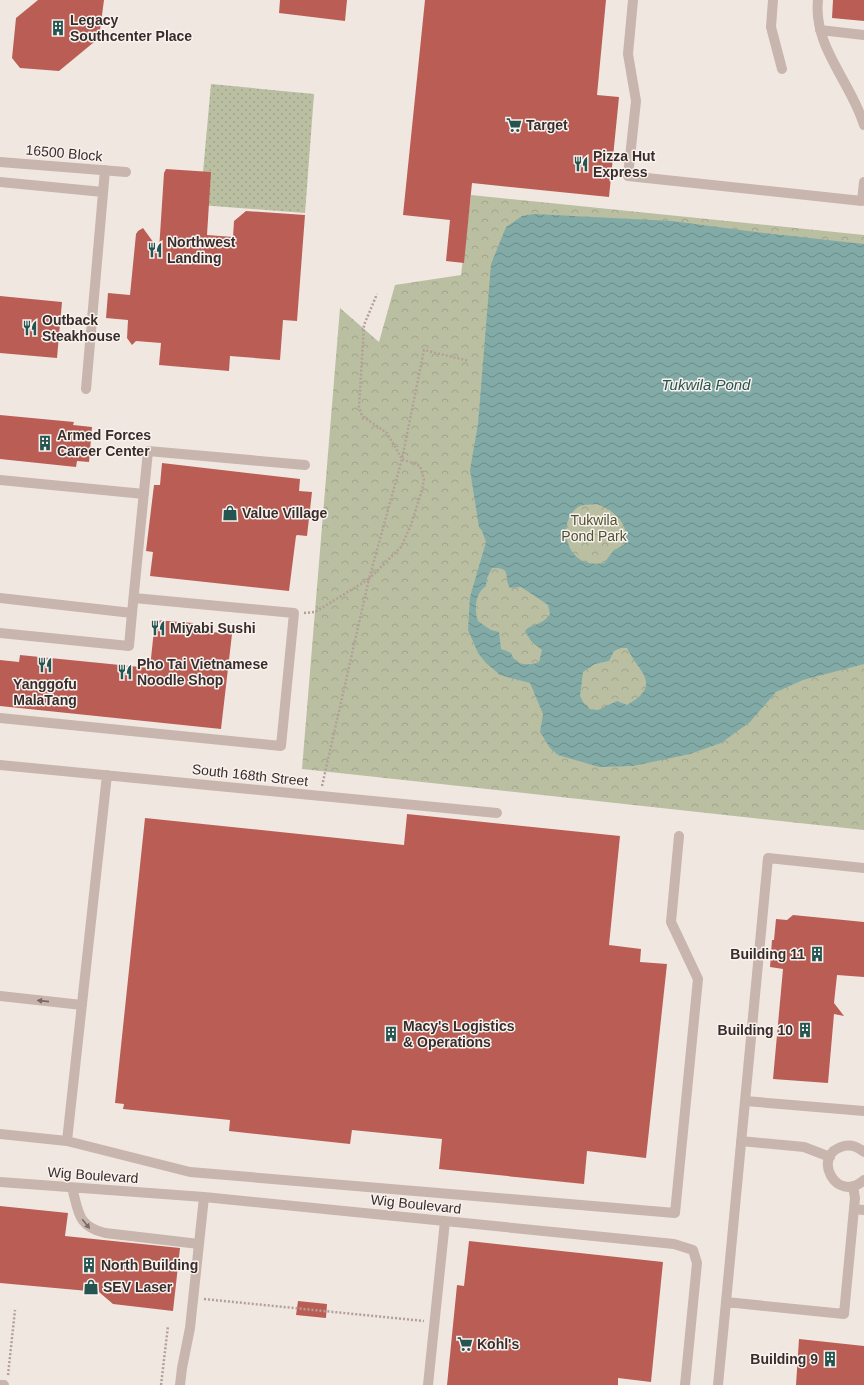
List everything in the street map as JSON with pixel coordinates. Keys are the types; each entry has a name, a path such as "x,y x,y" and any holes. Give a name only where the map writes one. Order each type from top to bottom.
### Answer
{"street":[{"path":"633,0 628,54 636,101 628,176 862,201 864,182"},
{"path":"773,0 772,27 782,69"},
{"path":"818,0 820,30 824,46 859,110 864,125"},
{"path":"820,30 864,35"},
{"name":"16500 Block","path":"0,162 126,172"},
{"path":"86,389 105,170"},
{"path":"0,182 103,192"},
{"path":"0,632 129,646 148,451 305,465"},
{"path":"0,480 144,494"},
{"path":"0,598 132,613"},
{"path":"0,718 281,746 294,613 134,598"},
{"name":"South 168th Street","path":"0,765 497,813"},
{"path":"67,1141 107,775"},
{"path":"0,1134 67,1141 190,1172 675,1213 698,979 671,922 679,836"},
{"path":"718,1385 768,858 864,868"},
{"path":"0,996 82,1004"},
{"path":"745,1101 864,1112"},
{"path":"741,1141 804,1147 830,1157"},
{"path":"864,1152 854,1146 848,1145 836,1150 830,1157 828,1167 834,1180 839,1184 853,1186 864,1180"},
{"name":"Wig Boulevard","path":"0,1182 204,1197 674,1244 693,1250 697,1263 685,1385"},
{"path":"726,1302 844,1314 859,1210 853,1186"},
{"path":"72,1188 84,1224 92,1230 105,1234 199,1244"},
{"path":"180,1385 190,1328 204,1197"},
{"path":"428,1385 445,1221"}],"path":[{"path":"294,613 315,612 369,580 401,547 418,508 424,479 420,466 402,459 387,433 362,416 359,407 364,325 377,294"},
{"path":"319,796 369,580 402,459 424,350 469,361"},
{"path":"193,1298 434,1322"},
{"path":"4,1383 15,1310"},
{"path":"162,1385 168,1326"}],"green space":[{"path":"211,84 314,94 305,213 200,205"},
{"name":"Tukwila Pond Park","path":"471,195 864,235 864,830 302,769 340,308 379,342 395,285 461,275"}],"water":[{"name":"Tukwila Pond","path":"534,214 672,221 864,244 864,664 803,680 776,692 750,722 721,743 690,754 633,766 599,767 558,755 550,748 540,732 543,714 530,683 500,675 485,662 478,653 468,630 470,597 486,542 479,527 470,470 478,424 491,264 506,227 522,216","holes":["596,504 609,510 619,519 623,525 626,538 624,545 614,550 604,563 590,563 580,559 572,552 566,531 572,512 580,506","492,568 503,569 510,588 521,587 548,605 550,614 547,618 525,631 531,641 542,650 539,662 531,664 519,663 511,653 501,649 499,632 491,630 478,621 476,602 482,589 486,586 487,578","621,648 627,648 645,678 646,684 644,691 638,698 627,705 617,701 598,710 590,709 583,702 580,696 583,672 595,664 609,661 614,651"]}],"building":[{"name":"Legacy Southcenter Place","path":"38,0 104,0 99,38 59,71 20,68 12,58 16,18"},
{"path":"280,0 347,0 345,21 279,13"},
{"name":"Target","path":"425,0 606,0 597,95 619,97 609,197 472,183 464,263 446,261 450,220 403,215"},
{"path":"833,0 864,0 864,21 832,18"},
{"path":"166,169 211,172 207,235 233,237 234,221 246,211 305,215 297,321 283,320 280,360 230,356 229,371 159,365 161,343 136,341 132,345 127,338 128,320 106,318 108,293 130,295 136,234 138,231 143,228 159,250 164,173"},
{"name":"Outback Steakhouse","path":"0,296 62,302 57,358 0,353"},
{"name":"Armed Forces Career Center","path":"0,415 74,422 73,425 92,427 89,462 77,461 76,467 0,459"},
{"name":"Value Village","path":"162,463 300,479 299,491 312,492 307,536 296,536 289,591 150,576 153,552 146,551 154,485 160,485"},
{"path":"155,620 193,623 192,630 232,634 221,729 0,706 0,660 19,662 20,655 150,668"},
{"name":"Macy's Logistics & Operations","path":"407,814 620,836 609,945 641,949 640,962 667,964 646,1158 587,1151 584,1184 439,1169 442,1139 352,1130 350,1144 229,1131 230,1120 123,1109 124,1104 115,1103 145,818 404,845"},
{"path":"793,915 864,922 864,977 837,975 834,1003 844,1016 834,1014 828,1083 773,1079 783,969 770,967 772,940 774,940 776,919 787,920"},
{"name":"North Building","path":"0,1206 68,1213 65,1236 180,1248 173,1311 113,1304 99,1292 0,1283"},
{"path":"469,1241 663,1262 651,1382 618,1378 618,1385 447,1385 457,1285 464,1286"},
{"path":"298,1301 327,1304 326,1318 296,1315"},
{"name":"Building 9","path":"799,1339 864,1346 864,1385 796,1385"}],"place":[{"name":"Legacy Southcenter Place","path":"58,28"},
{"name":"Target","path":"514,125"},
{"name":"Pizza Hut Express","path":"581,164"},
{"name":"Northwest Landing","path":"155,250"},
{"name":"Outback Steakhouse","path":"30,328"},
{"name":"Armed Forces Career Center","path":"45,443"},
{"name":"Value Village","path":"230,513"},
{"name":"Miyabi Sushi","path":"158,628"},
{"name":"Yanggofu MalaTang","path":"45,665"},
{"name":"Pho Tai Vietnamese Noodle Shop","path":"125,672"},
{"name":"Building 11","path":"817,954"},
{"name":"Building 10","path":"805,1030"},
{"name":"Macy's Logistics & Operations","path":"391,1034"},
{"name":"North Building","path":"89,1265"},
{"name":"SEV Laser","path":"91,1287"},
{"name":"Kohl's","path":"465,1344"},
{"name":"Building 9","path":"830,1359"}]}
